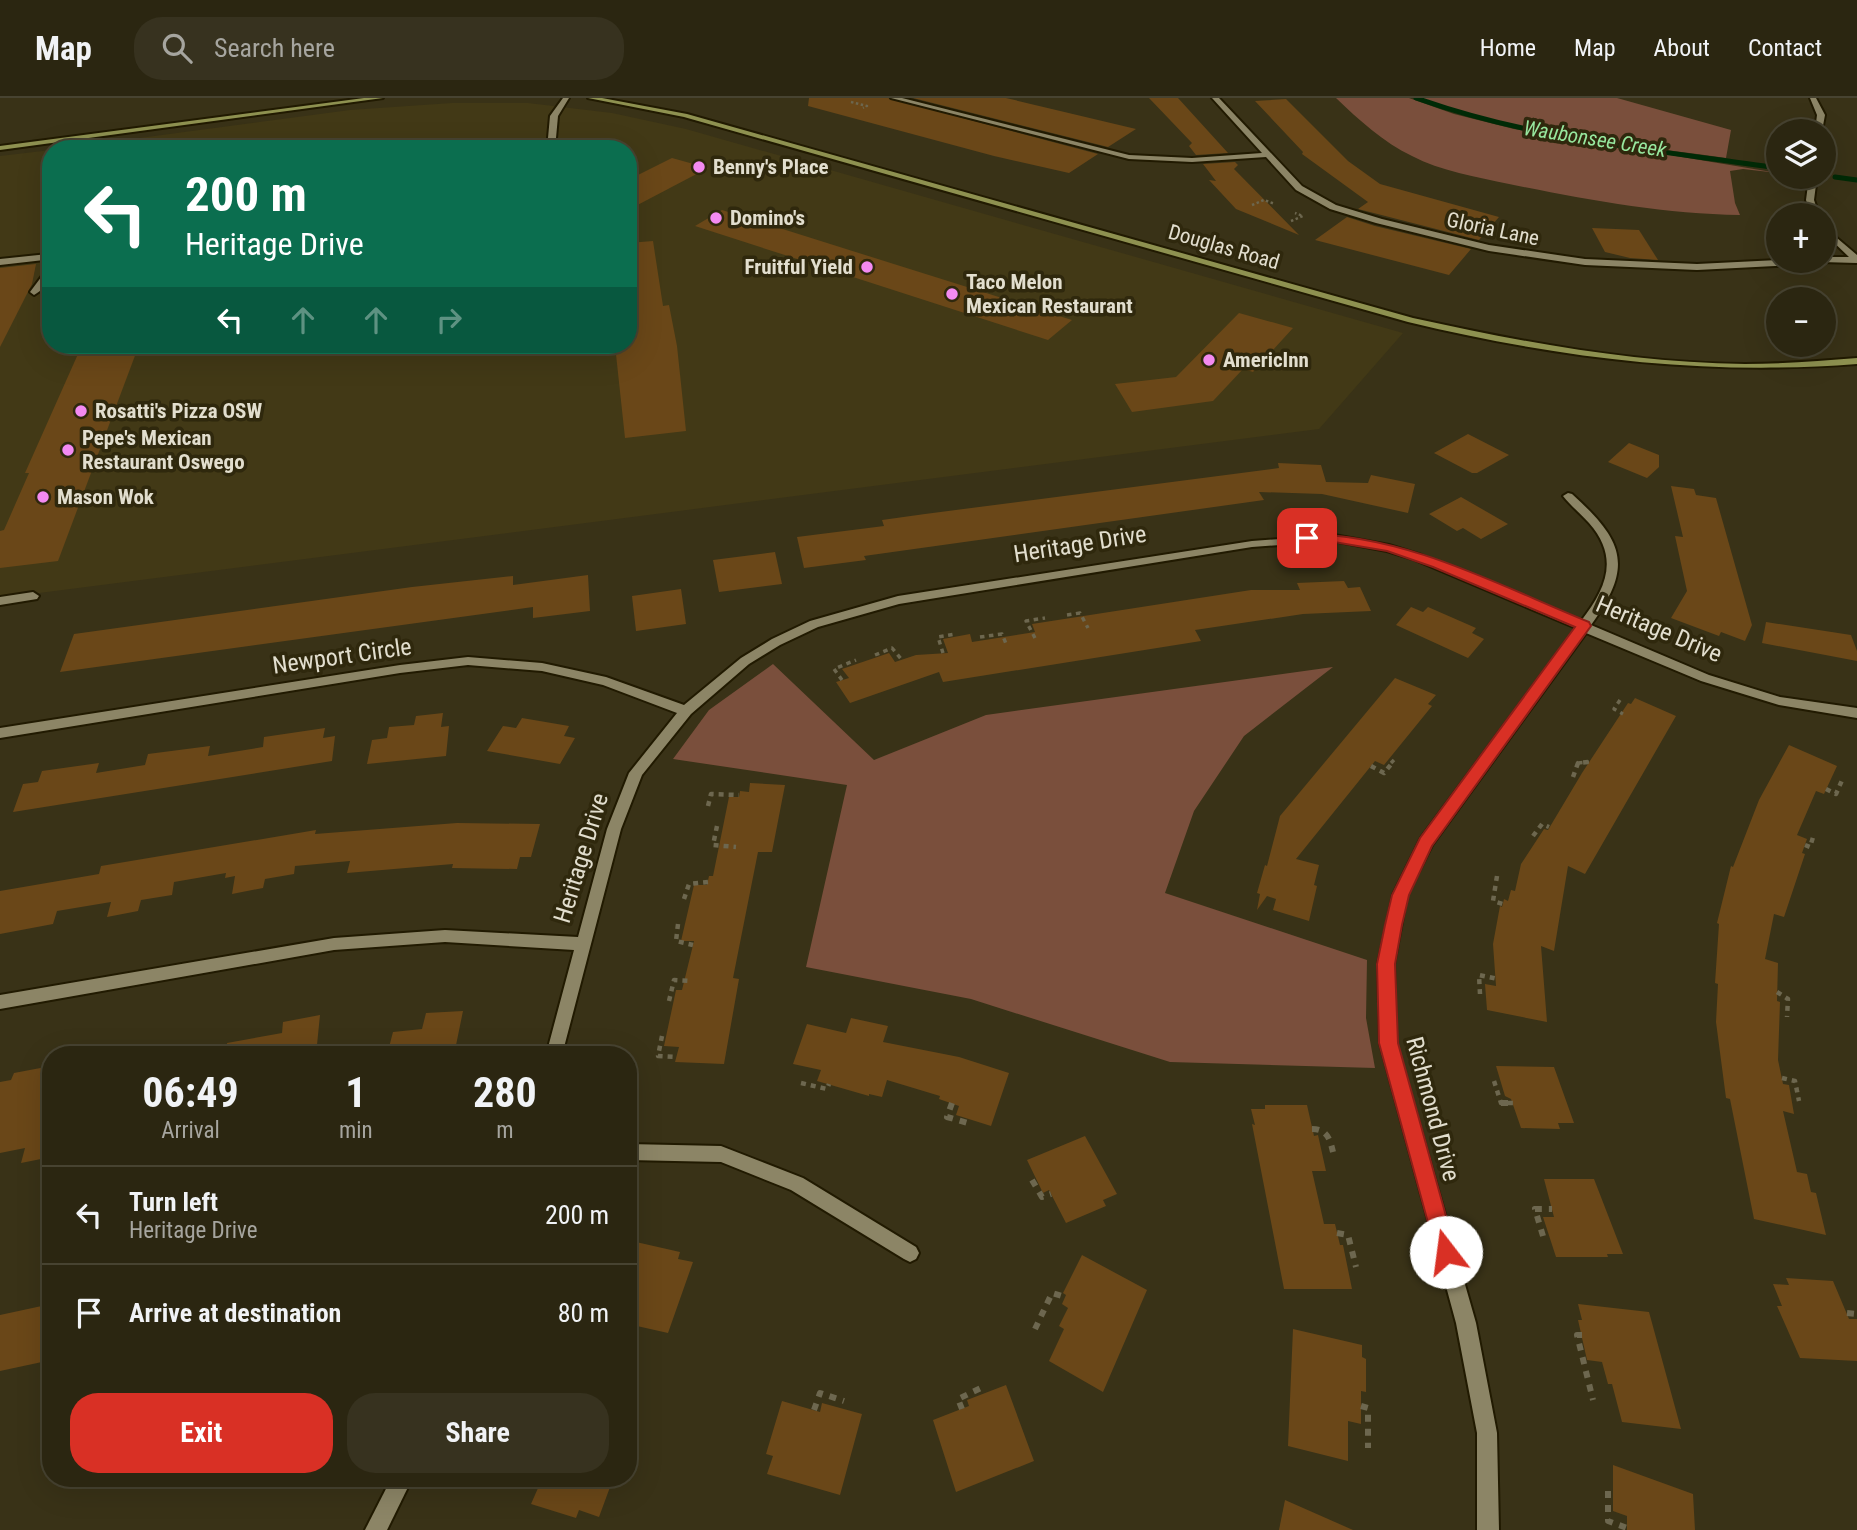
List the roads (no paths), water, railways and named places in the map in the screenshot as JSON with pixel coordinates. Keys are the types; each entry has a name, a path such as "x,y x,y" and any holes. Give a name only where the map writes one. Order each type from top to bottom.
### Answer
{"street":[{"path":"61,140 380,98"},
{"path":"552,140 554,116 566,98"},
{"name":"Douglas Road","path":"591,98 685,116 1411,320 1481,335 1560,349 1668,362 1759,366 1857,361"},
{"path":"894,98 1129,157 1192,160 1268,155"},
{"name":"Gloria Lane","path":"1215,98 1299,188 1333,206 1379,221 1507,252 1585,262 1644,267 1766,263"},
{"path":"1813,98 1820,119"},
{"path":"0,148 42,142"},
{"path":"1836,240 1856,259"},
{"path":"0,262 42,258"},
{"path":"1836,260 1856,259"},
{"path":"34,292 42,285"},
{"name":"Richmond Drive","path":"1488,1530 1487,1433 1466,1323 1388,1043 1386,964 1401,895 1426,842 1596,610 1612,580 1611,552 1600,525 1569,496"},
{"name":"Heritage Drive","path":"556,1046 614,829 636,773 686,711 745,661 793,633 898,600 1252,544 1334,538 1389,548 1438,565 1705,678 1779,701 1857,713"},
{"path":"0,601 33,596"},
{"name":"Newport Circle","path":"0,733 400,669 468,662 542,667 606,681 686,711"},
{"path":"0,1002 334,944 445,936 583,944"},
{"path":"637,1152 721,1154 797,1184 910,1253"},
{"path":"376,1530 398,1487"}],"waterway":[{"name":"Waubonsee Creek","path":"1416,98 1460,112 1550,134 1766,166"},
{"name":"Waubonsee Creek","path":"1836,177 1857,180"}],"place":[{"name":"Benny's Place","path":"699,167"},
{"name":"Domino's","path":"716,218"},
{"name":"Fruitful Yield","path":"867,267"},
{"name":"Taco Melon Mexican Restaurant","path":"952,294"},
{"name":"AmericInn","path":"1209,360"},
{"name":"Rosatti's Pizza OSW","path":"81,411"},
{"name":"Pepe's Mexican Restaurant Oswego","path":"68,450"},
{"name":"Mason Wok","path":"43,497"}]}
